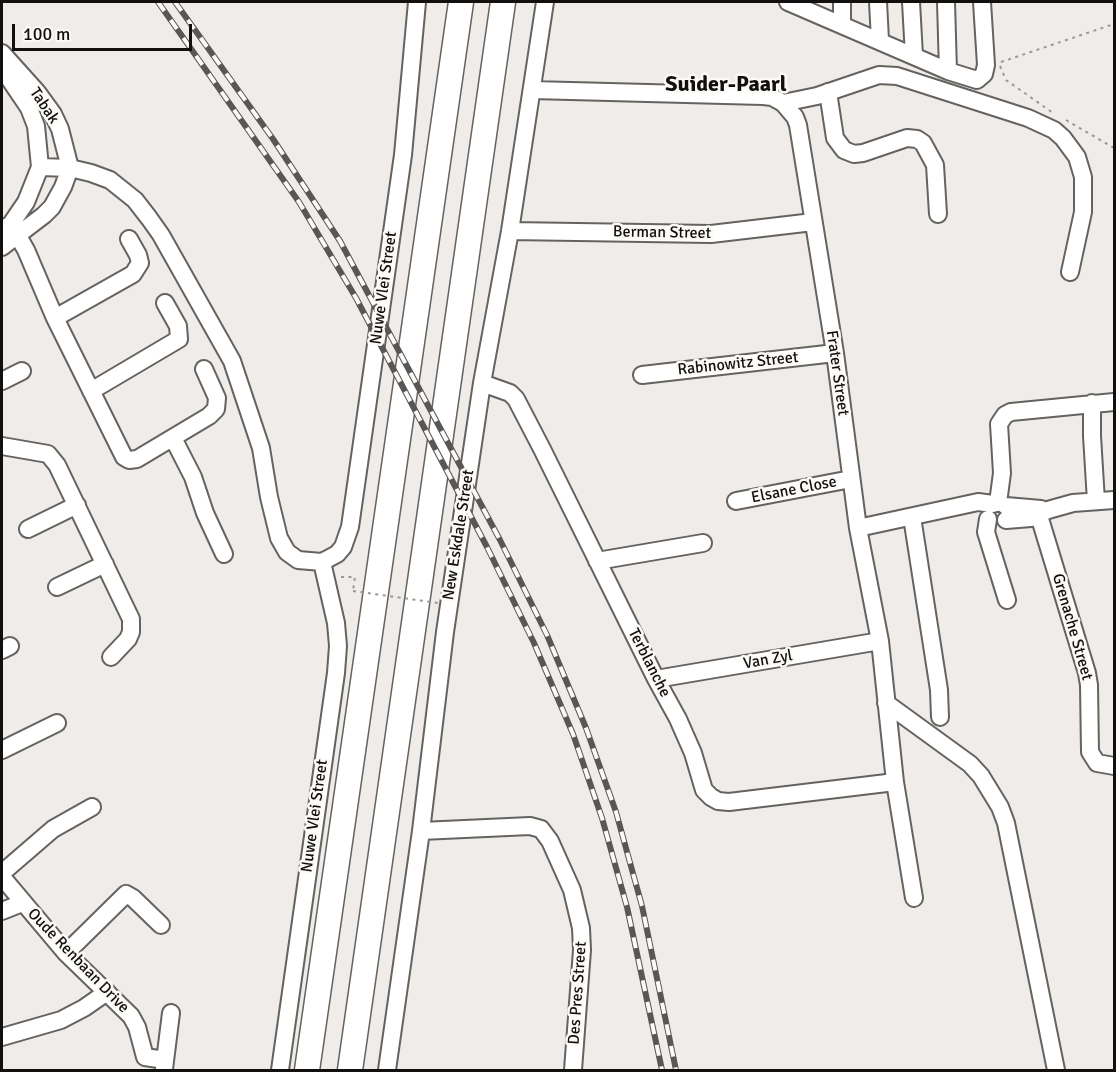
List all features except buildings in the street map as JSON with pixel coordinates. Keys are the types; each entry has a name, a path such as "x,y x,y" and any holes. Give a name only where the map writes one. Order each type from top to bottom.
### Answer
{"highway":[{"path":"307,1071 460,2"},
{"path":"350,1071 503,2"},
{"path":"300,1071 330,903"}],"street":[{"name":"Nuwe Vlei Street","path":"280,1071 336,673 338,646 336,623 322,562 337,554 343,547 350,527 403,154 417,2"},
{"name":"New Eskdale Street","path":"387,1071 421,831 445,632 482,383 510,231 545,2"},
{"path":"788,2 809,6 842,24 948,71 974,80 984,74 986,65 982,2"},
{"path":"842,2 842,24"},
{"path":"878,2 880,40"},
{"path":"911,2 914,56"},
{"path":"946,2 948,71"},
{"name":"Tabak","path":"2,53 37,92 52,114 60,129 70,168"},
{"name":"Tabak","path":"2,68 28,108 36,126 40,167"},
{"path":"532,90 763,96 772,97 783,103 828,92 879,75 897,76 981,102 1028,118 1054,130 1077,157 1083,177 1083,212 1070,272"},
{"path":"828,92 835,138 844,150 854,154 863,153 907,138 917,139 923,143 935,165 938,214"},
{"name":"Frater Street","path":"783,103 791,111 798,125 835,353 858,528 880,641 895,782 914,898"},
{"path":"2,247 26,202 40,167 70,168 102,176 122,188 135,200 161,235 232,361 261,447 269,497 279,538 287,552 298,560 322,562"},
{"path":"10,230 44,215 52,207 63,188 70,168"},
{"name":"Berman Street","path":"510,231 711,234 813,222"},
{"path":"10,230 31,260 55,318 122,454 129,460 137,459 173,438 209,416 216,409 217,398 204,369"},
{"path":"55,318 133,274 140,263 129,239"},
{"path":"91,391 179,339 178,326 165,303"},
{"name":"Rabinowitz Street","path":"642,375 835,353"},
{"path":"2,381 22,371"},
{"name":"Terblanche","path":"482,383 510,393 516,399 686,737 704,790 711,797 718,801 729,802 895,782"},
{"path":"1007,600 986,532 997,513 1002,473 999,428 1003,417 1011,412 1114,402"},
{"path":"1092,403 1096,501"},
{"path":"173,438 193,477 205,513 224,554"},
{"path":"2,446 48,454 54,459 129,613 131,626 128,639 111,657"},
{"name":"Elsane Close","path":"736,501 851,479"},
{"path":"858,528 957,508 997,513 1041,511 1073,503 1114,500"},
{"path":"28,529 77,505"},
{"name":"Grenache Street","path":"1041,511 1087,673 1090,752 1097,763 1114,766"},
{"path":"912,517 938,679 940,717"},
{"path":"597,561 703,543"},
{"path":"57,587 105,564"},
{"name":"Van Zyl","path":"656,679 880,641"},
{"path":"886,703 970,764 981,776 1000,807 1006,823 1056,1071"},
{"path":"2,750 57,723"},
{"path":"2,875 53,829 92,807"},
{"name":"Des Pres Street","path":"421,831 530,826 541,829 550,841 572,890 581,928 582,950 573,1071"},
{"name":"Oude Renbaan Drive","path":"2,875 22,903 66,953 131,1016 137,1027 145,1064 164,1065"},
{"path":"66,953 126,894 133,897 161,925"},
{"path":"2,911 22,903"},
{"path":"2,1036 61,1020 107,992"},
{"path":"164,1065 171,1013"}],"path":[{"path":"1114,24 998,63 1006,80 1041,106 1114,148"},
{"path":"335,578 355,577 353,591 438,603"}],"railway":[{"path":"158,2 299,202 356,298 487,547 534,643 573,734 602,818 627,907 662,1070"},
{"path":"175,2 273,139 340,241 500,540 547,635 586,728 616,812 642,906 676,1070"}],"district":[{"name":"Suider-Paarl","path":"726,85"}]}
